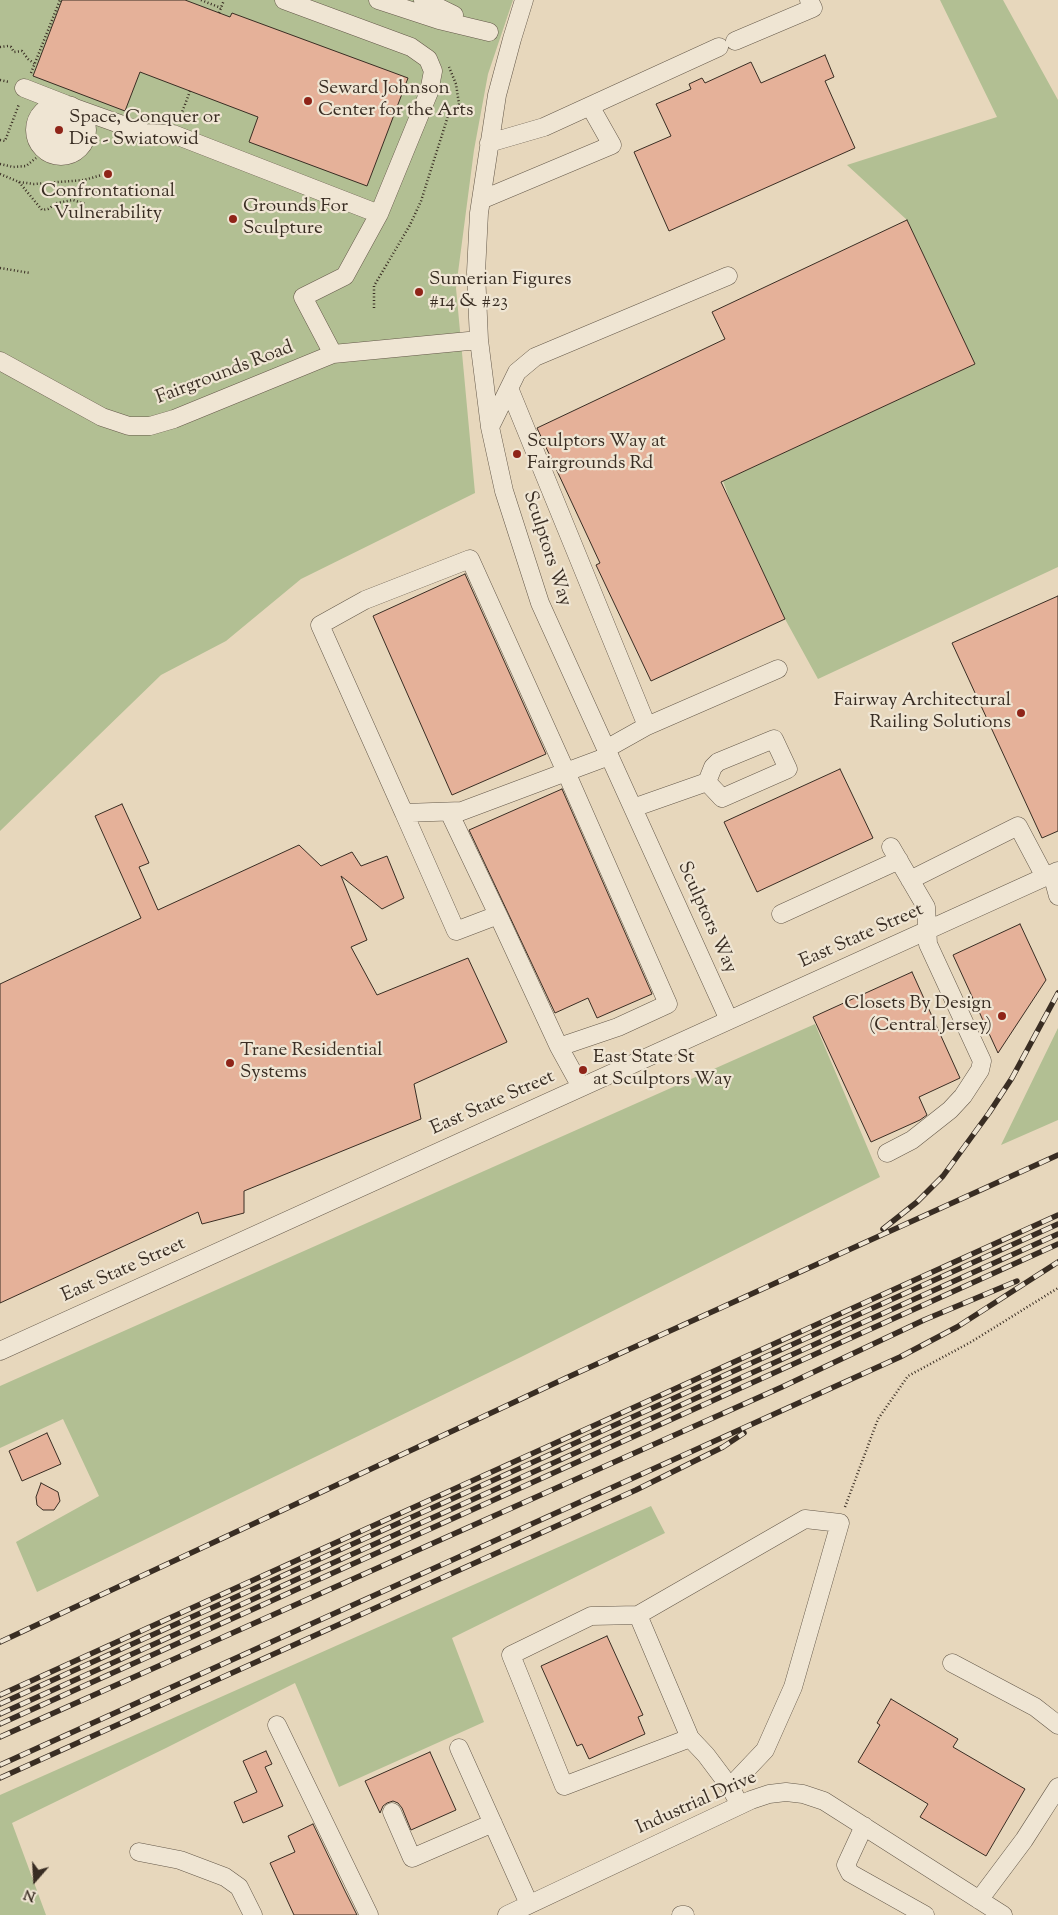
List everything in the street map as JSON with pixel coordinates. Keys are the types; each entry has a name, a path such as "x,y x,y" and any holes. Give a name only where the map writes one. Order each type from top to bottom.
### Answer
{"street":[{"path":"284,0 411,46 428,58 432,64 433,71 429,92 379,214 345,276 303,297 333,354"},
{"path":"378,0 439,20 489,32"},
{"path":"423,0 511,42"},
{"name":"Sculptors Way","path":"524,0 497,95 481,200 476,272 479,340 490,427 504,490 540,603 729,1020"},
{"path":"736,41 813,8 809,0"},
{"path":"489,143 544,127 719,47"},
{"path":"24,88 67,109 145,132 173,134 379,214"},
{"path":"481,200 612,145 590,106"},
{"path":"490,427 517,372 534,357 728,276"},
{"name":"Fairgrounds Road","path":"0,361 102,417 129,426 150,426 174,419 333,354 479,340"},
{"path":"509,388 647,726"},
{"path":"498,915 456,931 320,625 364,600 470,559 668,1004 618,1027 559,1047"},
{"path":"404,812 462,812 566,772 607,752 647,726 778,670"},
{"path":"633,808 707,782"},
{"path":"450,812 559,1047 581,1087"},
{"path":"910,880 1018,826 1052,874 1058,896"},
{"path":"781,914 895,853 926,907 928,944 982,1058 981,1066 963,1096 950,1110 912,1140 887,1153"},
{"name":"East State Street","path":"0,1351 1052,874"},
{"path":"690,1738 564,1786 511,1655 591,1616 638,1615 805,1519 840,1522 793,1687 765,1750 730,1787"},
{"path":"638,1615 690,1738 706,1755 730,1787 740,1805"},
{"path":"952,1663 1035,1707 1058,1725"},
{"path":"277,1724 369,1915"},
{"path":"459,1748 529,1904"},
{"path":"979,1900 1024,1840 1058,1787"},
{"name":"Industrial Drive","path":"507,1915 740,1805 769,1794 786,1792 803,1794 824,1801 1002,1915"},
{"path":"392,1812 412,1858 493,1823"},
{"path":"864,1826 846,1865 850,1873 925,1915"},
{"path":"139,1852 180,1860 225,1877 239,1887 253,1915"}],"path":[{"path":"0,140 5,141 24,88 60,0"},
{"path":"201,0 221,8"},
{"path":"219,13 224,0"},
{"path":"0,47 11,46 14,52 22,51 35,64"},
{"path":"179,120 190,91"},
{"path":"0,164 26,166 36,158"},
{"path":"0,174 19,182 50,183 84,180 102,176"},
{"path":"19,182 42,210 48,209 57,203 73,200 85,204"},
{"path":"0,268 30,273"},
{"path":"840,1522 878,1419 908,1376 971,1342 1058,1288"}],"green space":[{"name":"Grounds For Sculpture","path":"0,0 513,0 488,74 474,150 456,288 475,493 301,579 226,641 161,675 0,831"},
{"path":"940,0 1003,0 1058,100 1058,567 818,679 785,619 731,503 723,481 975,364 907,220 847,165 997,117"},
{"path":"815,1024 880,1177 521,1357 37,1592 16,1542 99,1496 63,1419 0,1448 0,1386"},
{"path":"1058,1028 1058,1120 1001,1145"},
{"path":"651,1506 665,1533 452,1638 484,1722 339,1787 295,1683 12,1823 46,1915 0,1915 0,1795"}],"building":[{"name":"Seward Johnson Center for the Arts","path":"62,0 185,0 230,17 232,13 408,78 367,186 249,142 258,117 140,72 125,111 33,76"},
{"path":"825,55 834,77 825,81 855,148 669,231 634,152 671,136 656,104 691,89 689,84 702,78 705,83 751,62 761,83"},
{"path":"907,220 975,364 721,482 785,619 651,681 596,565 600,563 537,428 725,339 712,312"},
{"path":"465,574 546,754 452,795 373,616"},
{"name":"Fairway Architectural Railing Solutions","path":"1058,596 1058,831 1042,838 952,643"},
{"path":"840,769 873,838 757,892 724,822"},
{"path":"562,789 652,994 597,1018 588,998 555,1013 469,830"},
{"name":"Trane Residential Systems","path":"122,804 149,863 139,867 158,910 299,845 321,866 352,852 361,866 387,856 404,898 382,909 341,876 367,940 351,947 377,995 468,958 507,1042 414,1084 421,1119 244,1191 244,1213 202,1224 198,1212 0,1303 0,984 141,918 95,816"},
{"name":"Closets By Design (Central Jersey)","path":"1020,924 1046,980 998,1053 953,955"},
{"path":"912,972 960,1078 919,1097 927,1115 871,1142 813,1017"},
{"path":"47,1433 61,1464 22,1481 9,1451"},
{"path":"41,1483 58,1492 60,1501 54,1510 43,1510 37,1505 36,1497"},
{"path":"607,1636 643,1715 638,1717 645,1734 589,1759 582,1744 577,1746 541,1666"},
{"path":"891,1699 958,1739 953,1747 1025,1789 986,1856 920,1817 928,1804 858,1762 880,1725 877,1723"},
{"path":"266,1751 272,1764 265,1767 283,1806 243,1823 234,1802 257,1792 243,1761"},
{"path":"430,1752 456,1810 411,1830 398,1803 393,1801 387,1803 383,1806 380,1813 365,1781"},
{"path":"313,1824 357,1915 294,1915 270,1863 295,1852 288,1836"}],"railway":[{"path":"883,1229 917,1202 943,1176 1012,1078 1058,993"},
{"path":"0,1642 566,1378 1058,1155"},
{"path":"0,1695 1058,1215"},
{"path":"0,1704 1058,1224"},
{"path":"0,1714 1058,1234"},
{"path":"0,1724 1058,1244"},
{"path":"0,1765 900,1357 957,1327 1058,1262"},
{"path":"0,1737 782,1387 924,1320 1017,1281"},
{"path":"0,1778 636,1490 723,1447 744,1433"}],"place":[{"name":"Seward Johnson Center for the Arts","path":"308,101"},
{"name":"Space, Conquer or Die - Swiatowid","path":"59,130"},
{"name":"Confrontational Vulnerability","path":"108,174"},
{"name":"Grounds For Sculpture","path":"233,219"},
{"name":"Sumerian Figures #14 & #23","path":"419,292"},
{"name":"Sculptors Way at Fairgrounds Rd","path":"517,454"},
{"name":"Fairway Architectural Railing Solutions","path":"1021,713"},
{"name":"Closets By Design (Central Jersey)","path":"1002,1016"},
{"name":"Trane Residential Systems","path":"230,1063"},
{"name":"East State St at Sculptors Way","path":"583,1070"}]}
